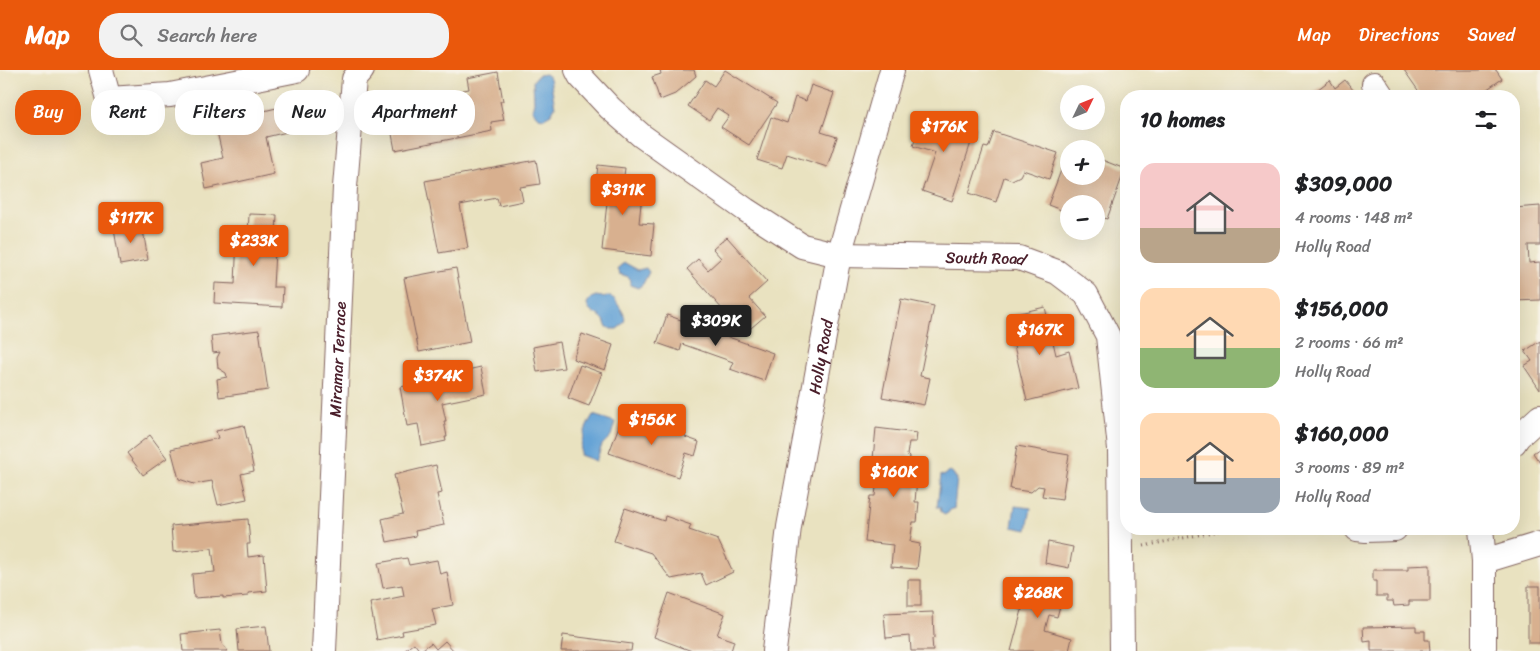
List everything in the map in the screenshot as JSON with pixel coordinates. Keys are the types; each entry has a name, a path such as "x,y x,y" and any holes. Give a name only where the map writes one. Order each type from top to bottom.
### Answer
{"street":[{"path":"100,70 109,99 170,94 297,70"},
{"name":"Miramar Terrace","path":"324,651 345,187 354,79 362,70"},
{"name":"South Road","path":"577,70 580,76 610,108 642,136 738,205 802,246 839,254 1019,258 1057,272 1086,294 1108,336 1120,449"},
{"name":"Holly Road","path":"774,651 789,527 839,254 892,70"},
{"path":"1520,435 1540,417"},
{"name":"South Road","path":"1121,535 1122,651"},
{"path":"1482,535 1484,561 1484,651"},
{"path":"1484,561 1540,544"}],"path":[{"path":"1121,550 1197,535"}],"water":[{"path":"545,74 550,78 555,107 551,114 544,118 538,117 532,110 534,102 533,81 538,75"},
{"path":"625,263 638,270 646,268 649,272 643,284 638,288 630,285 629,277 620,274 618,269"},
{"path":"596,296 609,296 616,301 625,319 623,324 617,329 611,329 606,326 602,318 588,308 587,303"},
{"path":"593,415 615,422 611,436 602,445 596,461 580,455 584,434"},
{"path":"950,471 957,478 954,509 951,509 944,515 940,507 937,507 941,475 944,476"},
{"path":"1015,506 1031,508 1027,530 1012,527"}],"building":[{"path":"660,70 694,70 696,76 675,94 660,100 652,77 661,74"},
{"path":"725,70 777,103 749,145 721,127 729,116 717,108 709,120 688,106 705,80 714,86"},
{"path":"1404,70 1496,70 1502,79 1486,90 1418,90"},
{"path":"498,72 503,101 500,101 504,120 491,122 492,131 475,134 475,90 464,90 469,89 467,78"},
{"path":"1330,80 1335,88 1345,80 1353,90 1317,90"},
{"path":"811,85 834,93 821,132 837,137 827,167 787,154 782,168 757,160 771,117 787,123 795,97 806,101"},
{"path":"274,109 274,135 266,137 274,174 206,189 201,163 223,158 218,135 264,135 264,111"},
{"path":"924,113 948,121 949,118 976,127 952,201 922,191 935,153 913,146"},
{"path":"994,132 1058,153 1049,179 1023,170 1020,176 1012,180 1004,177 996,202 969,193 984,147 988,148"},
{"path":"392,135 472,135 395,150"},
{"path":"536,160 540,184 520,187 523,201 499,206 497,198 460,205 468,248 439,253 425,181"},
{"path":"1105,161 1120,167 1120,183 1107,219 1105,218 1105,195 1060,195 1060,210 1048,205 1060,173 1060,185 1105,185"},
{"path":"598,165 625,168 622,192 642,194 639,223 654,224 651,256 602,250 608,193 595,192"},
{"path":"1540,206 1540,245 1528,245 1529,263 1540,262 1540,300 1520,301 1520,208"},
{"path":"249,214 277,215 273,287 283,287 282,307 214,303 215,283 235,284 237,235 248,236"},
{"path":"142,224 148,260 120,265 114,229"},
{"path":"727,237 767,282 749,298 765,316 744,334 687,269 698,259 708,270 721,258 713,249"},
{"path":"456,268 470,342 419,352 404,278"},
{"path":"901,299 934,306 920,376 930,378 924,405 882,397"},
{"path":"1045,307 1056,355 1069,351 1078,388 1027,401 1007,316"},
{"path":"667,315 773,353 764,381 730,369 733,362 682,344 680,351 657,343"},
{"path":"259,330 268,390 219,397 217,379 227,377 226,373 218,368 217,358 220,352 213,353 211,336"},
{"path":"582,334 613,345 605,370 573,359"},
{"path":"1540,341 1540,390 1524,366 1532,361 1525,351"},
{"path":"559,342 564,368 537,372 533,347"},
{"path":"580,365 602,373 589,406 568,398"},
{"path":"481,367 486,394 442,403 446,421 444,421 446,441 422,446 418,424 407,426 400,387 416,384 416,381 434,377 434,381 454,377 453,373"},
{"path":"623,415 668,431 669,428 686,434 685,437 699,442 695,456 686,453 678,477 609,453"},
{"path":"244,425 254,471 241,474 247,499 218,505 212,481 194,484 179,479 171,449 218,438 216,431"},
{"path":"876,428 917,433 916,442 909,442 907,455 910,456 907,477 917,478 915,502 919,502 917,522 913,522 910,542 920,544 917,569 891,567 893,545 865,542 870,496 875,496 878,470 872,469"},
{"path":"150,435 167,458 143,475 127,453"},
{"path":"1017,446 1069,455 1062,499 1042,496 1044,487 1038,486 1031,492 1010,489"},
{"path":"1540,448 1540,463 1533,453"},
{"path":"436,465 442,493 437,494 444,525 415,531 416,536 387,542 382,519 403,514 394,475"},
{"path":"625,508 664,521 665,516 691,525 689,530 718,540 733,572 706,585 701,573 671,579 651,553 614,541"},
{"path":"248,519 250,544 247,544 248,557 264,555 267,591 248,593 248,596 194,598 192,574 215,572 212,548 173,552 171,526"},
{"path":"1048,542 1073,547 1069,568 1045,563"},
{"path":"407,558 409,565 437,560 440,574 447,572 453,605 432,609 436,625 402,631 403,635 377,640 370,603 404,596 402,585 383,588 378,563"},
{"path":"1430,565 1430,601 1409,601 1409,605 1394,606 1393,601 1387,601 1387,596 1376,596 1376,581 1373,581 1373,570 1408,570 1408,566"},
{"path":"908,580 921,580 921,606 908,606"},
{"path":"1022,580 1064,591 1057,617 1049,615 1045,630 1072,638 1069,651 1011,651 1022,610 1014,608"},
{"path":"1528,586 1540,586 1540,643 1528,643"},
{"path":"669,593 725,614 717,635 734,641 731,651 692,651 654,637"},
{"path":"933,612 933,651 911,651 910,636 886,638 884,614"},
{"path":"266,626 269,651 239,651 237,629"},
{"path":"1416,626 1416,631 1425,631 1425,640 1429,640 1430,651 1371,651 1371,641 1364,642 1363,627"},
{"path":"220,630 222,644 228,651 183,651 181,634"},
{"path":"563,635 632,644 631,651 561,651"},
{"path":"445,641 454,651 420,651 431,643 436,649"},
{"path":"414,643 420,651 404,651"}]}
